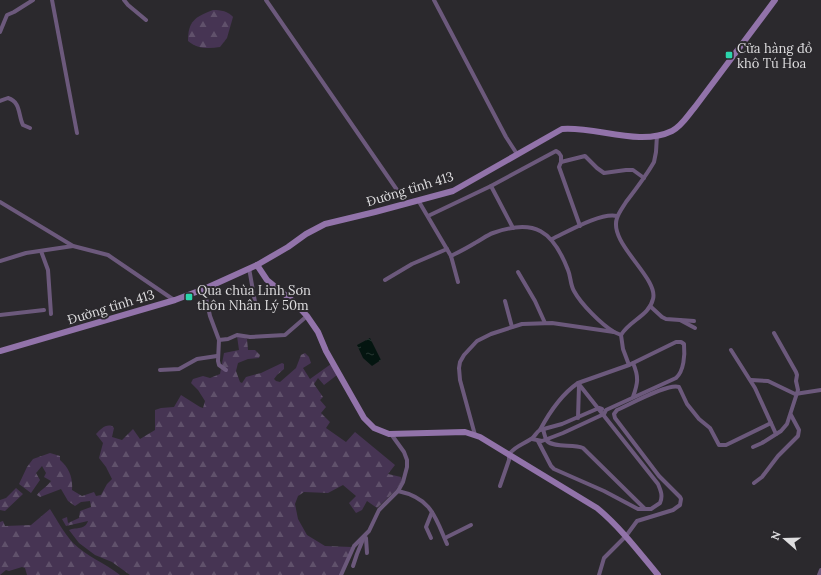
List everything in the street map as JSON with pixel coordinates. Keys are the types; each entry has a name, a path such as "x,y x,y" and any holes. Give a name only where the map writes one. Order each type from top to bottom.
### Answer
{"main road":[{"name":"Đường tỉnh 413","path":"0,351 175,300 204,289 257,265 288,247 306,234 325,224 453,191 562,129 581,129 624,136 656,135 671,131 684,121 774,0"},
{"path":"257,265 267,280 294,302 307,316 318,332 326,351 364,418 374,428 391,434 464,432 475,435 597,508 626,536 658,575"}],"street":[{"path":"0,32 7,15 33,0"},
{"path":"52,0 77,133"},
{"path":"124,0 146,20"},
{"path":"266,0 406,203"},
{"path":"434,0 506,137 517,154"},
{"path":"0,101 8,98 12,100 19,108 23,125 30,128"},
{"path":"633,397 637,385 638,374 623,349 621,335 626,328 637,321 648,310 654,297 654,292 616,232 615,226 617,216 654,162 656,152 656,135"},
{"path":"428,216 491,186 556,152 561,156 559,167 580,226"},
{"path":"561,162 585,156 604,173 633,170 644,178"},
{"path":"491,186 513,228"},
{"path":"418,200 451,256 458,282"},
{"path":"0,202 73,246 108,255 175,300"},
{"path":"552,239 597,219 612,215 617,216"},
{"path":"451,256 492,233 522,227 536,229 552,239 562,256 570,275 574,292 604,326 621,335"},
{"path":"58,248 59,238"},
{"path":"0,261 14,256 73,246"},
{"path":"385,280 412,264 447,249"},
{"path":"41,251 48,270 51,314"},
{"path":"249,268 255,302"},
{"path":"518,272 535,301 545,323"},
{"path":"204,289 210,316 220,340 218,356 219,365 226,370"},
{"path":"505,301 512,327"},
{"path":"650,306 662,317 694,321"},
{"path":"0,315 44,310"},
{"path":"220,340 228,339 237,335 250,337 285,335 307,316"},
{"path":"679,320 695,328"},
{"path":"475,435 460,380 460,362 464,355 478,341 484,337 522,324 545,323 614,332"},
{"path":"753,447 762,443 784,428 791,415 798,394 796,372 774,333"},
{"path":"500,486 509,460 509,454 516,447 532,439 541,429 552,410 572,387 631,364 676,342 681,342 684,344 682,366 678,376 546,440 538,441 532,439"},
{"path":"731,350 761,400 776,434"},
{"path":"160,370 178,369 196,359 218,356"},
{"path":"750,380 768,381 798,394 821,390"},
{"path":"538,441 552,468 604,491 638,509 651,509 660,503 662,499 661,490 658,484 605,412 599,408 579,384"},
{"path":"578,418 579,384"},
{"path":"599,575 604,558 626,536 637,521 678,508 681,499 659,476 615,418 614,414 617,410 657,391 675,386 679,387 685,401 699,419 710,428 719,445 726,445 771,423"},
{"path":"541,429 562,424 599,408"},
{"path":"754,483 798,436 798,430 791,415"},
{"path":"541,429 546,440 552,444 578,446 583,448 645,509"},
{"path":"353,566 357,554 379,510 398,491 403,482 408,462 404,452 391,434"},
{"path":"398,491 420,498 426,503 432,512 447,544"},
{"path":"431,538 426,527 432,512"},
{"path":"445,538 471,525"},
{"path":"366,535 365,540 367,553"},
{"path":"341,575 354,546 366,535"},
{"path":"819,575 821,570"}],"green space":[{"path":"213,10 224,11 233,17 227,38 220,47 203,48 191,44 188,41 188,34 191,24 197,18"},
{"path":"240,335 247,339 248,350 255,350 260,355 259,358 248,359 238,363 236,371 240,382 242,383 246,377 261,373 282,363 284,364 284,369 274,379 280,382 296,368 301,355 305,353 309,357 311,363 303,368 310,379 331,364 337,375 324,385 318,378 314,384 323,397 320,400 326,407 321,413 330,422 326,428 346,442 355,432 395,465 388,474 401,477 402,480 396,490 377,508 367,501 362,510 356,513 349,503 356,496 343,485 328,493 304,492 298,496 295,504 298,519 307,535 325,546 352,547 340,575 130,575 112,562 95,555 79,543 69,530 83,527 88,521 66,526 62,519 67,517 68,523 79,518 80,511 91,507 90,501 81,502 75,506 68,501 61,489 40,497 37,495 51,481 44,477 46,473 42,466 36,473 40,480 31,493 19,484 27,467 33,459 50,453 60,456 60,460 66,466 72,481 72,490 82,496 94,492 96,496 101,495 107,484 112,479 106,467 99,458 103,443 96,434 103,427 112,426 114,428 112,437 122,440 133,429 140,439 155,430 155,410 174,407 181,395 203,408 205,401 198,390 191,383 193,379 203,376 210,378 220,374 224,353 239,350 237,336"},
{"path":"16,488 23,494 5,511 0,510 0,500 6,498"},
{"path":"50,509 64,531 78,548 120,575 27,575 25,568 22,567 9,571 6,570 0,575 0,522 3,521 5,526 31,525"}],"water":[{"path":"370,338 381,360 372,366 363,358 357,345"}],"place":[{"name":"Cửa hàng đồ khô Tú Hoa","path":"729,55"},
{"name":"Qua chùa Linh Sơn thôn Nhân Lý 50m","path":"189,297"}]}
